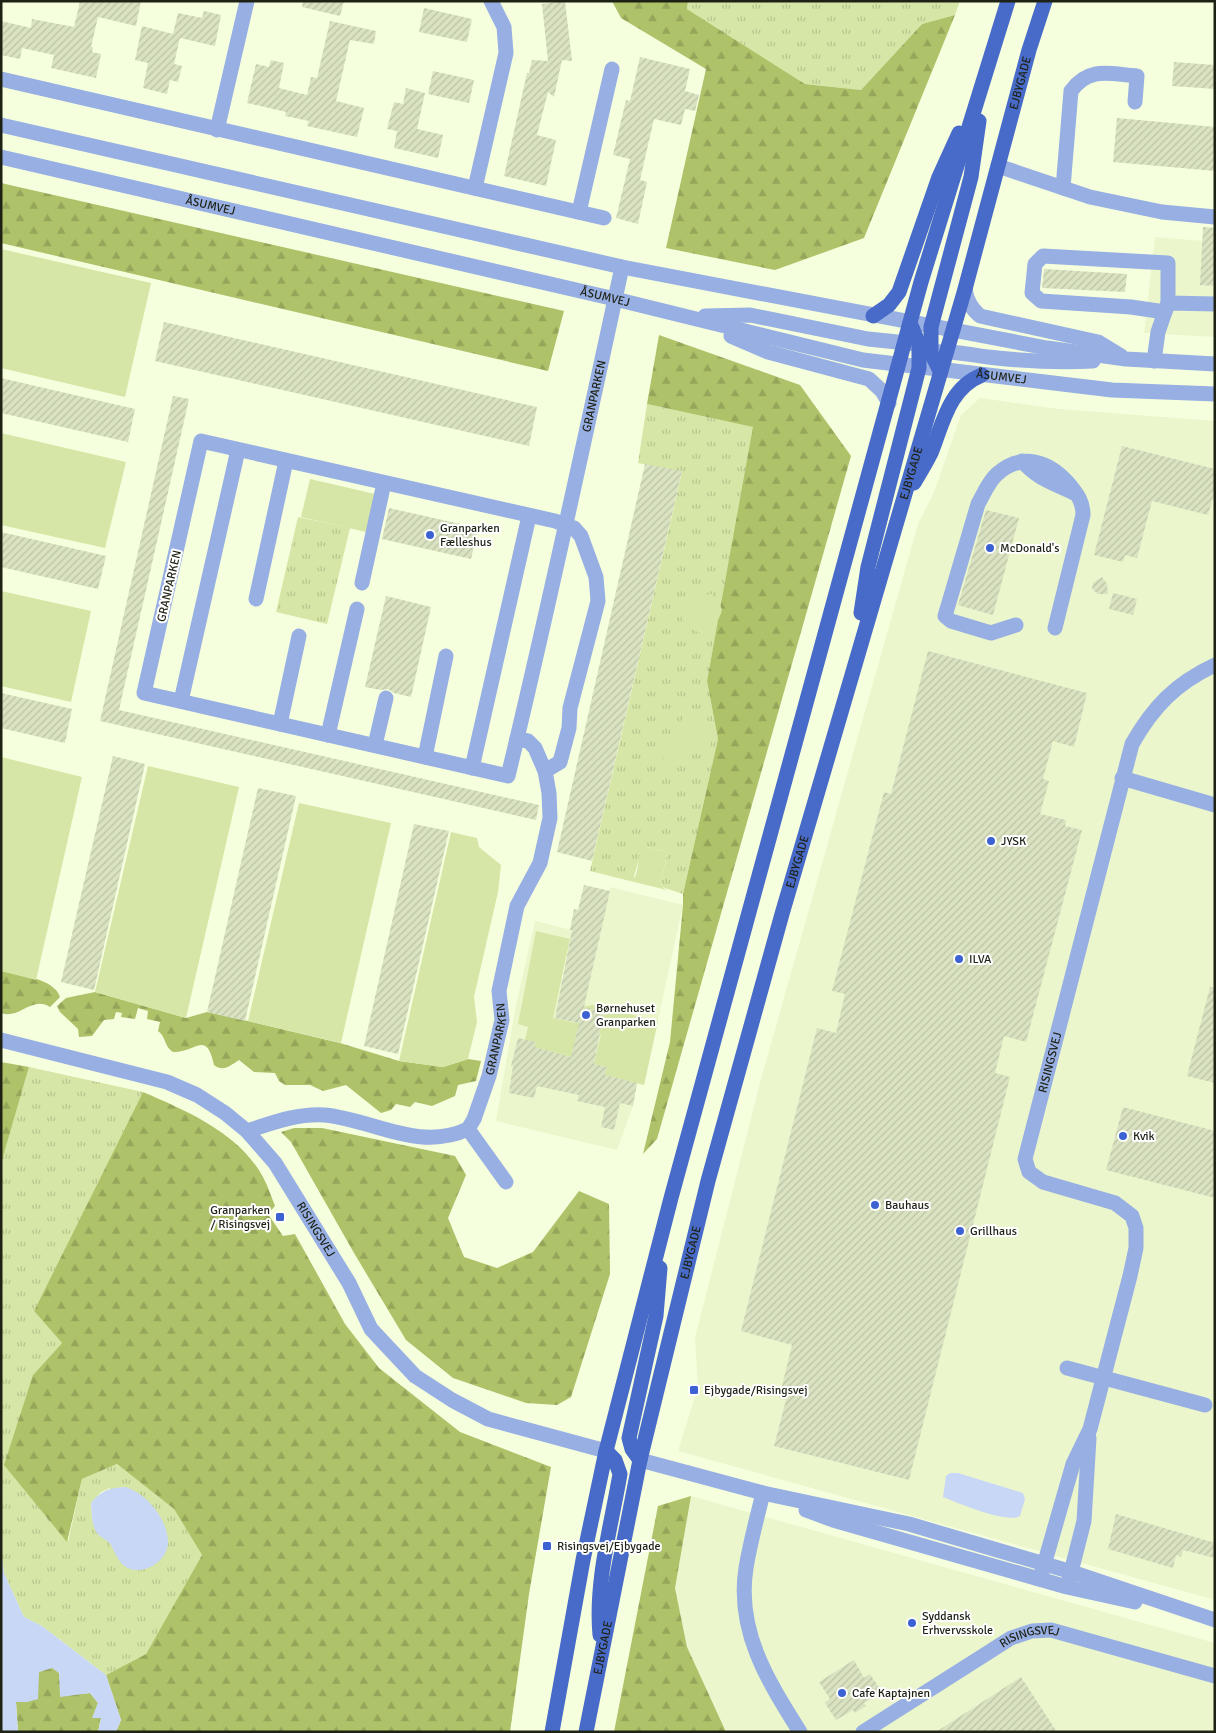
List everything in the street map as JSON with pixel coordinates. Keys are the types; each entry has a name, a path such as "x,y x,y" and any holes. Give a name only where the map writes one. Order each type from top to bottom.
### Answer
{"main road":[{"path":"940,371 922,348 910,323 1008,1"},
{"name":"EJBYGADE","path":"586,1732 640,1460 708,1181 851,674 966,289 1029,50 1045,1"},
{"path":"873,316 889,305 899,292 939,177 984,77"},
{"path":"851,674 868,566 922,348 971,177 984,77"},
{"path":"552,1732 582,1560 606,1451 664,1227 898,366 922,348"},
{"path":"900,509 930,455 954,396 971,379 982,374"},
{"path":"640,1460 632,1449 629,1438 656,1316 664,1227"},
{"path":"606,1451 640,1460"},
{"path":"601,1652 598,1613 620,1474 615,1460 606,1451"}],"street":[{"path":"217,130 247,1"},
{"path":"475,188 506,52 504,28 491,1"},
{"path":"579,212 612,69"},
{"path":"1063,188 1071,91 1078,81 1086,75 1100,73 1137,76 1135,102"},
{"path":"1,80 604,218"},
{"name":"ÅSUMVEJ","path":"1,125 622,267 910,323 922,348"},
{"name":"ÅSUMVEJ","path":"1,157 615,299 769,338 898,366 922,348 952,331 1126,359 1215,364"},
{"path":"998,166 1090,197 1162,212 1215,217"},
{"path":"1154,361 1158,332 1166,307 1168,262 1043,256 1035,264 1032,294 1041,301 1131,307 1166,307 1215,304"},
{"name":"GRANPARKEN","path":"564,524 201,442 144,693 508,776 622,267"},
{"path":"966,289 967,300 973,310 980,316 1098,342 1126,359"},
{"path":"689,317 750,315 922,348 986,357 1059,363 1126,359"},
{"path":"689,317 768,352 868,379 882,391 889,403"},
{"name":"ÅSUMVEJ","path":"940,371 982,374 1112,390 1215,394"},
{"path":"181,701 238,450"},
{"path":"256,599 286,461"},
{"path":"1016,625 991,633 951,621 945,616 978,504 997,474 1022,461 1038,461 1062,476 1078,494 1083,503 1083,514 1055,628"},
{"path":"362,583 384,483"},
{"path":"472,768 529,516"},
{"path":"545,771 560,762 569,728 570,708 598,601 596,577 580,536 574,528 564,524"},
{"path":"328,734 357,609"},
{"path":"280,724 299,636"},
{"path":"424,757 446,656"},
{"name":"RISINGSVEJ","path":"1040,1579 1074,1464 1090,1429 1136,1248 1136,1228 1132,1216 1115,1203 1043,1182 1029,1172 1025,1159 1132,744 1146,719 1164,698 1182,683 1215,665"},
{"path":"375,745 386,698"},
{"name":"GRANPARKEN","path":"468,1129 474,1119 489,1076 502,1020 499,991 517,906 540,864 550,818 549,792 545,771 535,748 528,741 517,739"},
{"path":"1122,778 1215,805"},
{"name":"RISINGSVEJ","path":"1,1040 167,1082 197,1095 225,1113 246,1131 275,1163 349,1282 371,1329 415,1376 452,1400 488,1419 606,1451"},
{"path":"246,1131 286,1118 325,1115 414,1136 434,1138 459,1134 468,1129 506,1182"},
{"path":"1067,1368 1205,1404"},
{"name":"RISINGSVEJ","path":"1068,1587 1084,1521 1090,1429"},
{"path":"640,1460 763,1493 909,1524 1044,1563 1215,1620"},
{"path":"763,1493 833,1520 1068,1587 1215,1620"},
{"path":"763,1493 746,1570 744,1608 752,1645 767,1680 800,1732"},
{"name":"RISINGSVEJ","path":"863,1732 1011,1638 1032,1631 1051,1630 1215,1676"}],"shaded area":[{"path":"1155,237 1215,242 1215,337 1144,333"},
{"path":"980,398 1059,409 1215,421 1215,1600 678,1451 698,1387 695,1338 761,1079 918,524 934,492 961,415"},
{"name":"Børnehuset Granparken","path":"610,887 683,905 644,1085 637,1084 633,1106 617,1150 496,1121 515,1010 535,921 572,930 561,978 589,985"},
{"name":"Syddansk Erhvervsskole","path":"691,1496 1215,1643 1215,1732 726,1732 687,1647 675,1588"}],"green space":[{"path":"612,1 688,1 687,9 805,84 861,90 922,24 955,15 864,238 775,270 666,248 706,69 621,18"},
{"path":"688,1 960,1 955,15 922,24 861,90 805,84 687,9"},
{"path":"1,183 564,311 548,371 1,243"},
{"path":"1,249 151,283 125,397 1,368"},
{"path":"659,335 800,385 851,456 657,1139 643,1154 670,1042 683,894 718,739 707,681 753,427 647,404"},
{"path":"647,404 754,427 707,681 718,739 683,894 662,887 661,882 667,854 664,851 647,847 641,852 633,880 630,881 590,871 682,472 638,463"},
{"path":"1,433 126,462 105,548 1,525"},
{"path":"310,479 375,494 366,532 301,517"},
{"path":"298,517 350,528 327,624 276,612"},
{"path":"1,591 91,611 71,702 1,686"},
{"path":"712,594 722,609 721,614 714,624 699,633 688,626 681,617 685,605 700,601 703,595"},
{"path":"694,709 711,723 713,736 709,750 700,754 687,751 678,766 671,765 662,757 666,742 678,724"},
{"path":"1,757 82,777 36,980 1,971"},
{"path":"148,766 239,787 186,1018 95,992"},
{"path":"299,803 391,823 341,1043 248,1021"},
{"path":"451,832 477,838 479,847 501,865 498,892 474,997 477,1022 468,1059 443,1067 399,1061"},
{"path":"647,847 664,851 667,854 661,882 662,887 667,890 630,881 636,874 640,854"},
{"path":"536,931 570,939 553,1018 576,1023 581,1007 593,1005 658,1021 644,1085 605,1075 607,1067 594,1064 601,1034 596,1033 599,1031 604,1012 592,1009 571,1057 535,1047 525,1040 528,1027 518,1024"},
{"path":"1,971 43,981 51,985 60,997 50,1007 37,1004 14,1013 1,1013"},
{"path":"95,992 186,1018 207,1012 248,1021 340,1043 399,1061 443,1067 468,1059 481,1061 476,1081 458,1085 455,1096 432,1106 415,1102 410,1107 396,1104 391,1110 381,1113 346,1085 323,1091 310,1085 285,1085 279,1081 275,1073 254,1072 239,1060 227,1067 220,1068 214,1065 211,1054 204,1045 173,1052 158,1031 160,1022 147,1019 148,1011 138,1008 135,1019 121,1017 122,1013 116,1012 114,1019 104,1020 92,1036 79,1037 78,1029 60,1012 57,1006 66,998"},
{"path":"1,1062 29,1067 1,1164"},
{"path":"29,1067 143,1092 34,1311 62,1343 33,1375 68,1542 82,1479 117,1464 174,1509 202,1555 146,1654 106,1675 42,1626 24,1617 4,1573 1,1549 1,1164","holes":["110,1488 124,1565 107,1539 97,1533 92,1518 91,1503 101,1492"]},
{"path":"143,1092 177,1107 210,1125 226,1136 253,1161 265,1180 275,1206 268,1214 283,1236 295,1234 345,1324 379,1368 460,1432 551,1467 529,1594 510,1732 116,1732 121,1720 106,1675 146,1654 202,1555 174,1509 117,1464 82,1479 67,1542 4,1465 33,1375 62,1343 34,1311"},
{"path":"294,1128 322,1128 455,1156 466,1175 448,1218 464,1257 497,1268 533,1252 579,1191 609,1204 610,1274 571,1397 557,1405 526,1403 453,1378 406,1340 291,1142 281,1132"},
{"path":"691,1496 675,1588 687,1647 726,1732 614,1732 658,1506"},
{"path":"52,1667 59,1673 60,1681 81,1694 90,1693 98,1703 93,1717 101,1717 98,1732 18,1732 16,1702 27,1702 39,1672"}],"water":[{"path":"950,1473 958,1473 1023,1493 1025,1499 1020,1516 1014,1518 994,1515 943,1497 946,1476"},
{"path":"125,1487 133,1490 148,1501 159,1515 167,1532 167,1549 164,1556 159,1562 145,1569 130,1569 123,1565 111,1545 97,1533 93,1522 91,1503 106,1490"},
{"path":"1,1549 4,1573 24,1617 42,1626 106,1675 121,1720 116,1732 98,1732 101,1718 92,1718 98,1703 90,1693 60,1697 59,1673 52,1668 39,1672 38,1699 16,1702 18,1732 1,1732"}],"building":[{"path":"80,1 141,1 136,26 98,17 91,47 93,47 92,52 101,54 96,78 51,68 54,55 22,48 20,59 1,55 1,21 31,28 32,19 74,27"},
{"path":"303,1 344,1 340,16 302,7"},
{"path":"565,1 572,61 562,60 554,97 548,92 537,135 556,140 546,186 504,176 527,73 529,73 532,60 548,61 542,4"},
{"path":"424,8 472,19 467,42 419,32"},
{"path":"204,11 221,15 215,46 180,38 174,64 182,66 178,82 170,80 167,94 143,88 148,63 135,60 142,26 173,34 178,13 202,18"},
{"path":"330,21 376,31 374,44 350,40 336,101 364,108 357,137 307,126 309,121 285,116 286,112 247,103 256,64 269,67 271,60 284,63 279,88 307,95 311,77 317,78"},
{"path":"640,57 690,69 685,91 699,95 695,111 685,109 681,125 654,119 640,180 647,182 638,224 616,218 630,159 613,155 626,100 630,101"},
{"path":"1174,62 1215,65 1215,89 1172,86"},
{"path":"433,71 474,80 469,103 428,94"},
{"path":"406,88 425,93 417,129 443,135 438,158 394,148 397,131 387,129 394,102 403,104"},
{"path":"1117,118 1215,127 1215,171 1113,162"},
{"path":"1203,227 1215,228 1215,286 1200,285"},
{"path":"1044,269 1127,274 1125,292 1042,288"},
{"path":"164,322 537,407 529,446 155,361"},
{"path":"1,378 135,409 128,442 1,413"},
{"path":"173,396 189,399 119,710 539,805 536,820 100,721"},
{"path":"1122,446 1215,469 1215,490 1208,515 1152,501 1137,558 1125,555 1123,562 1094,555"},
{"path":"645,464 682,471 592,861 557,852"},
{"name":"Granparken Fælleshus","path":"389,508 478,528 471,559 382,539"},
{"name":"McDonald's","path":"986,510 1019,518 993,615 958,605"},
{"path":"1,532 106,556 98,589 1,567"},
{"path":"1102,577 1107,584 1108,594 1098,594 1092,589 1093,583"},
{"path":"1113,593 1137,599 1133,615 1109,609"},
{"path":"386,596 431,607 411,697 394,693 388,689 381,690 365,687"},
{"path":"928,651 1087,693 1074,747 1053,741 1043,779 1049,781 1040,814 1066,820 1065,826 1082,830 1026,1042 1004,1036 995,1073 1010,1077 909,1480 774,1446 786,1400 779,1398 792,1345 741,1331 817,1028 836,1033 845,994 832,991 884,792 891,794"},
{"path":"1,693 72,709 65,743 1,728"},
{"path":"113,756 145,764 94,990 61,982"},
{"path":"258,788 296,796 245,1021 207,1012"},
{"path":"414,824 449,831 398,1054 364,1046"},
{"path":"584,885 610,891 584,1007 604,1012 594,1064 607,1067 605,1075 637,1083 633,1106 620,1103 614,1130 601,1127 605,1107 577,1101 579,1095 537,1086 534,1098 509,1093 513,1066 511,1066 518,1038 536,1042 535,1047 571,1057 579,1023 555,1018 572,930 570,930 574,909 578,910"},
{"path":"1210,987 1215,987 1215,1083 1187,1076"},
{"path":"1123,1107 1215,1131 1215,1198 1106,1170"},
{"path":"1116,1514 1215,1543 1215,1558 1183,1550 1181,1557 1176,1555 1173,1568 1108,1549"},
{"path":"854,1660 864,1678 870,1674 882,1692 864,1703 866,1706 855,1713 853,1710 836,1720 825,1703 830,1699 819,1682"},
{"path":"1021,1677 1057,1732 936,1732"}],"place":[{"name":"Granparken Fælleshus","path":"430,535"},
{"name":"McDonald's","path":"990,548"},
{"name":"JYSK","path":"991,841"},
{"name":"ILVA","path":"959,959"},
{"name":"Børnehuset Granparken","path":"586,1015"},
{"name":"Kvik","path":"1123,1136"},
{"name":"Bauhaus","path":"875,1205"},
{"name":"Granparken / Risingsvej","path":"280,1217"},
{"name":"Grillhaus","path":"960,1231"},
{"name":"Ejbygade/Risingsvej","path":"694,1390"},
{"name":"Risingsvej/Ejbygade","path":"547,1546"},
{"name":"Syddansk Erhvervsskole","path":"912,1623"},
{"name":"Cafe Kaptajnen","path":"842,1693"}]}
